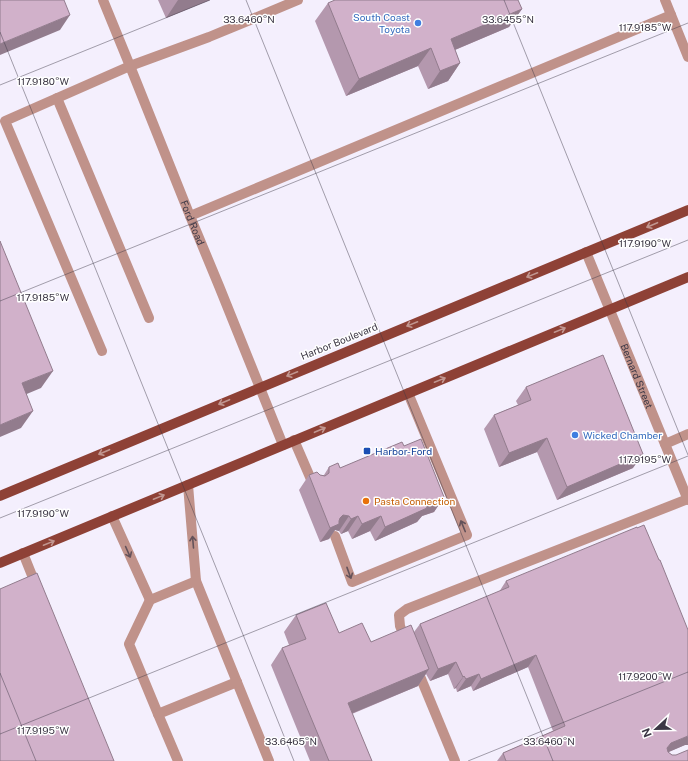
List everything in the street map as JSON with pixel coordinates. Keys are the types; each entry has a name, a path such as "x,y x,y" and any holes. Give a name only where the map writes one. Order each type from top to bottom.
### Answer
{"main road":[{"name":"Harbor Boulevard","path":"0,496 688,210"},
{"path":"0,563 688,277"}],"street":[{"name":"Ford Road","path":"103,0 283,445"},
{"path":"102,351 2,121 130,66 210,38 298,0"},
{"path":"665,0 688,57"},
{"path":"190,216 671,15"},
{"path":"57,98 150,318"},
{"name":"Bernard Street","path":"586,252 688,499"},
{"path":"335,536 352,582 467,536 408,393"},
{"path":"665,444 688,434"},
{"path":"294,440 314,484"},
{"path":"188,485 196,581 270,761"},
{"path":"408,647 400,626 399,615 407,609 688,499"},
{"path":"112,516 150,600"},
{"path":"23,553 40,594"},
{"path":"178,761 130,644 150,600 196,581"},
{"path":"414,661 455,761"},
{"path":"158,714 237,682"}],"building":[{"path":"0,0 64,0 70,15 0,44"},
{"path":"335,0 518,0 522,9 451,39 460,63 440,71 431,48 359,79 328,3"},
{"path":"0,241 53,371 22,383 33,411 0,425"},
{"name":"Wicked Chamber","path":"603,355 643,454 567,487 547,438 509,453 494,415 531,400 526,387"},
{"name":"Pasta Connection","path":"421,439 444,497 425,504 427,508 385,527 381,516 362,524 358,516 351,519 349,516 343,515 340,518 339,524 330,528 309,475 317,472 320,475 325,476 329,473 329,467 338,463 340,468 402,442 404,446"},
{"path":"644,525 660,560 688,630 688,736 671,743 667,748 668,752 672,755 688,750 688,761 506,761 503,753 565,726 536,655 481,679 479,674 466,679 464,676 463,677 456,662 438,669 420,624 509,587 506,581"},
{"path":"37,573 114,761 0,761 0,589"},
{"path":"326,603 339,633 362,623 371,642 411,625 429,669 348,703 372,761 329,761 282,648 306,639 296,615"}],"place":[{"name":"South Coast Toyota","path":"418,23"},
{"name":"Wicked Chamber","path":"575,435"},
{"name":"Harbor-Ford","path":"367,451"},
{"name":"Pasta Connection","path":"366,501"}]}
